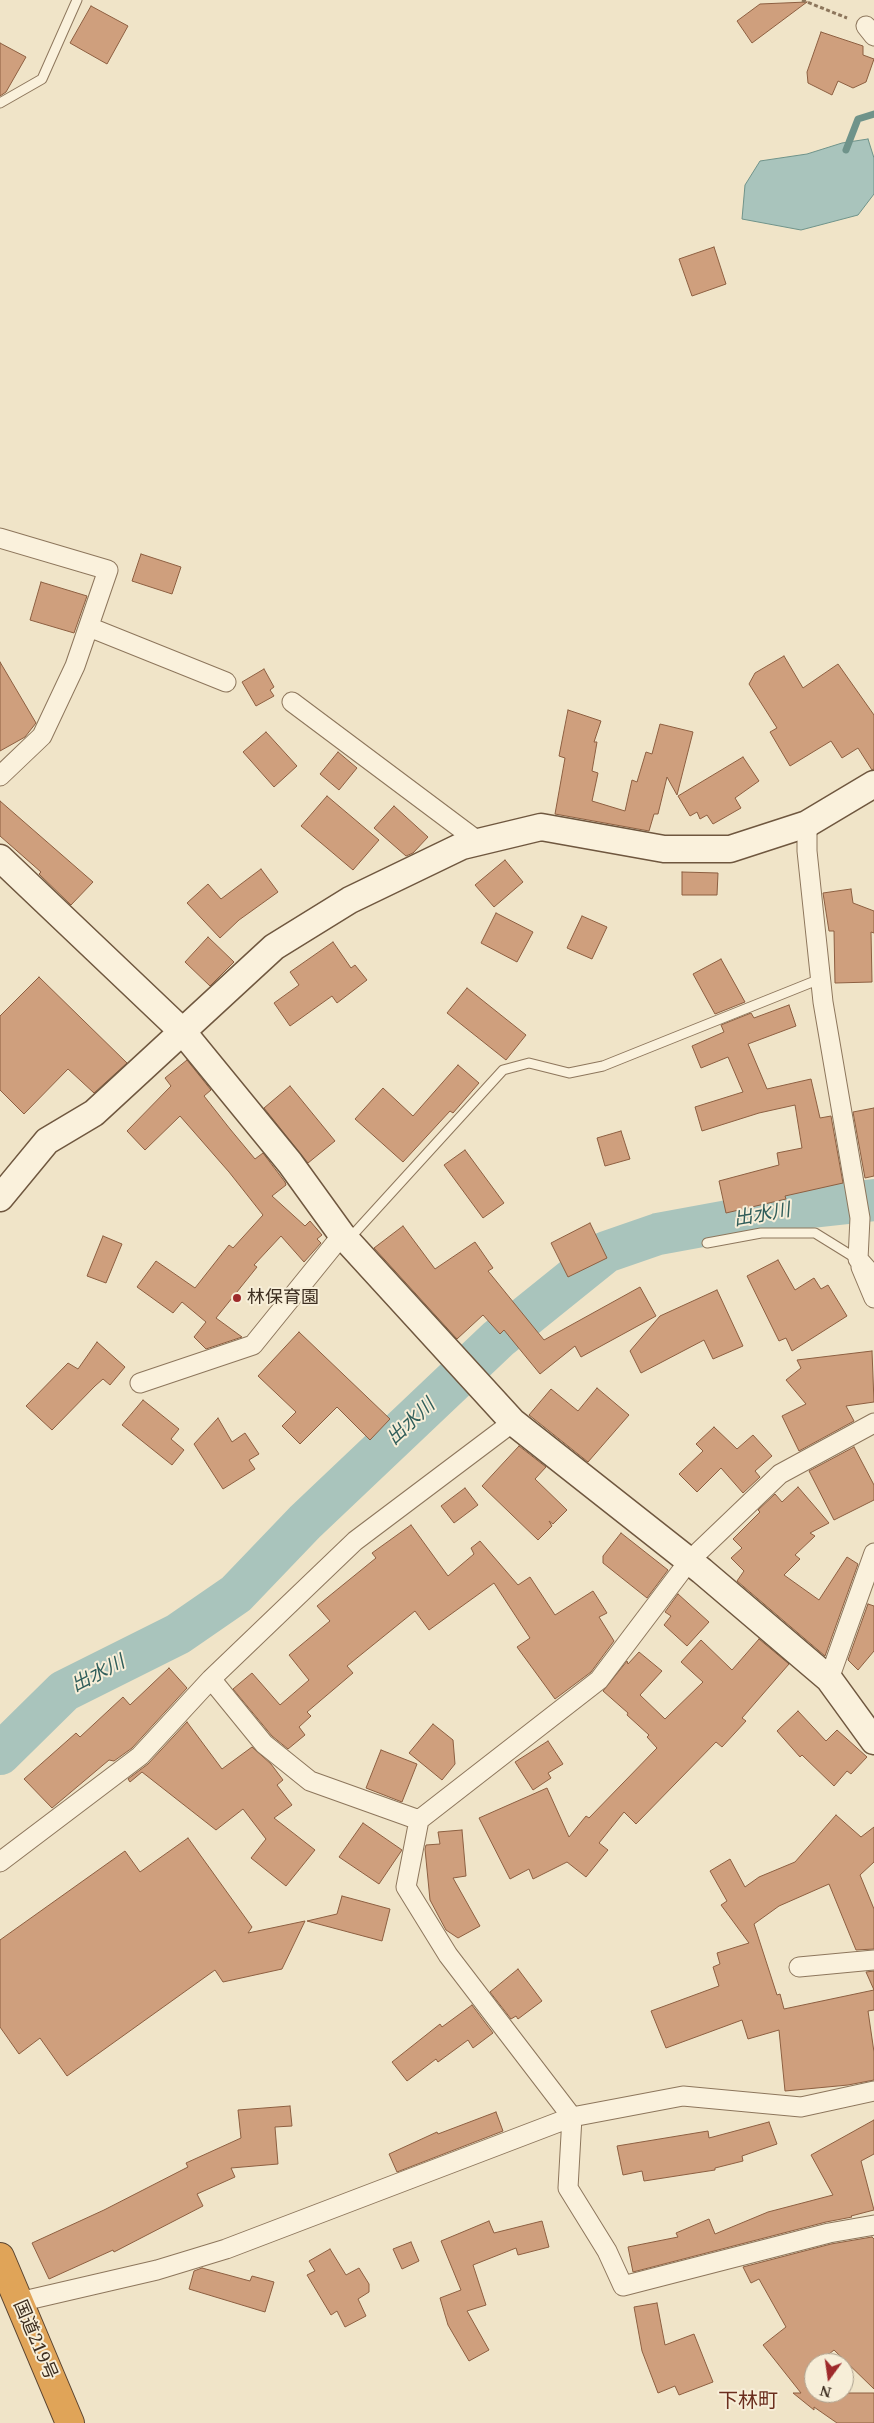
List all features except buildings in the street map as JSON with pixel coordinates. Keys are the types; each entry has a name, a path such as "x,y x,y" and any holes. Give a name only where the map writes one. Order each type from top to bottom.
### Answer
{"highway":[{"name":"国道219号","path":"0,2257 70,2423"}],"street":[{"path":"0,538 108,570 75,666 42,736 0,776"},
{"path":"89,627 226,682"},
{"path":"292,702 479,842"},
{"path":"0,1198 47,1141 94,1113 274,947 350,900 462,846 541,827 664,849 730,849 808,824 874,784"},
{"path":"808,824 806,851 820,979 840,1108 860,1218 858,1259 874,1298"},
{"path":"0,858 182,1031 290,1163 344,1238 513,1422 689,1561 829,1679 874,1742"},
{"path":"140,1383 253,1345 344,1238"},
{"path":"858,1259 874,1277"},
{"path":"0,1862 140,1756 211,1678 355,1541 513,1422"},
{"path":"874,1423 780,1474 689,1561 599,1680 419,1820 406,1887 448,1955 572,2117 568,2188 607,2251 623,2286 829,2233 874,2225"},
{"path":"829,1679 874,1554"},
{"path":"211,1678 264,1744 310,1781 419,1820"},
{"path":"799,1967 874,1960"},
{"path":"19,2302 157,2270 226,2249 572,2117 684,2096 801,2107 874,2091"}],"lane":[{"path":"0,103 42,79 77,0"},
{"path":"344,1238 503,1070 529,1063 569,1073 603,1066 820,979"},
{"path":"707,1243 761,1234 815,1233 858,1259"}],"path":[{"path":"802,0 870,31"}],"water":[{"path":"868,139 874,158 874,194 858,215 801,230 742,219 745,185 760,161 807,154 842,143"}],"waterway":[{"path":"846,150 858,119 874,114"},
{"name":"出水川","path":"0,1754 64,1691 178,1634 236,1594 305,1522 498,1339 606,1252 658,1234 794,1209 874,1200"}],"place":[{"name":"林保育園","path":"237,1298"}],"district":[{"name":"下林町","path":"748,2401"}]}
